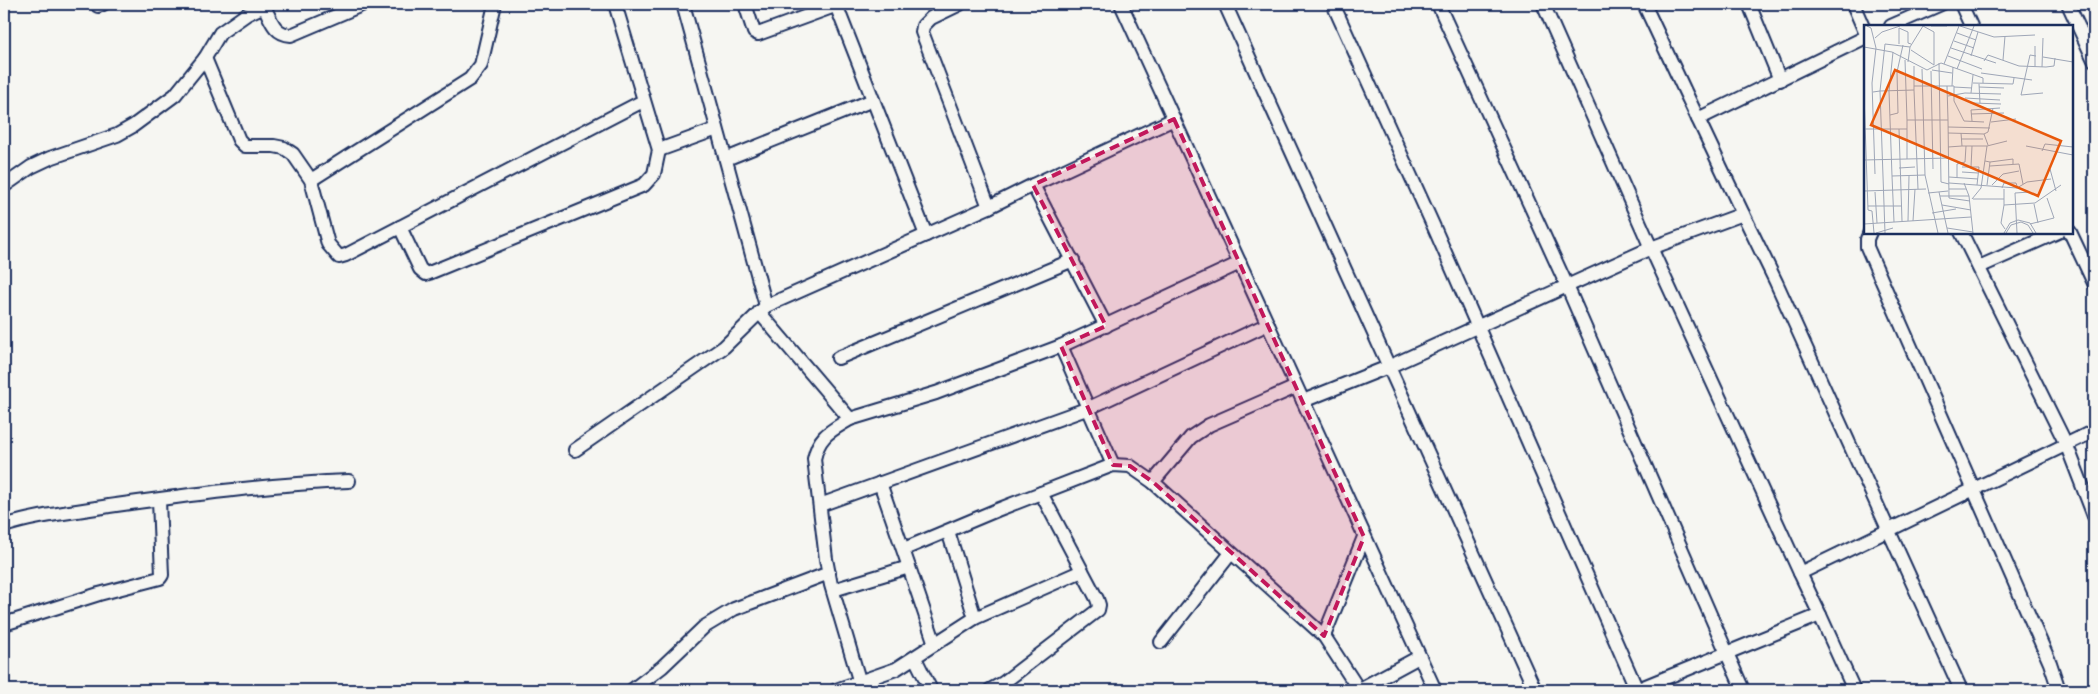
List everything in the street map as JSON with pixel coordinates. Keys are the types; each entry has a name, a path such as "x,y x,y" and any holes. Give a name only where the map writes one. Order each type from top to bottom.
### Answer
{"street":[{"path":"4,186 31,166 117,135 133,126 175,96 205,58 220,33 263,5 276,29 282,34 292,34 364,4"},
{"path":"311,180 470,78 481,65 494,4"},
{"path":"400,227 420,269 426,274 644,185 654,174 659,150 615,4"},
{"path":"684,4 726,158 763,309 850,419"},
{"path":"745,4 754,32 758,34 838,4 926,235"},
{"path":"1121,4 1419,657 1436,690"},
{"path":"1225,4 1344,263 1388,367 1535,690"},
{"path":"1333,4 1477,325 1637,690 1820,615"},
{"path":"1438,4 1567,286 1743,690"},
{"path":"1543,4 1651,248 1854,690"},
{"path":"1644,4 1776,282 1961,690"},
{"path":"1749,4 1780,80"},
{"path":"1853,4 1864,30"},
{"path":"1893,25 1942,4"},
{"path":"1961,4 1971,25"},
{"path":"2068,4 2094,60"},
{"path":"955,5 926,22 922,32 989,207"},
{"path":"1698,119 1780,80 1864,36"},
{"path":"205,58 239,140 245,146 284,148 293,154 311,180 328,244 339,256 346,255 643,101"},
{"path":"726,158 873,100"},
{"path":"575,450 716,352 763,309 989,207 1174,119"},
{"path":"659,150 717,129"},
{"path":"1033,185 1074,260 1106,326"},
{"path":"1303,401 1388,367 1477,325 1651,248 1743,214"},
{"path":"1869,234 1867,247 2050,663 2059,690"},
{"path":"1963,234 2067,446 2094,516"},
{"path":"1979,267 2053,234"},
{"path":"2071,234 2094,283"},
{"path":"838,358 1074,260"},
{"path":"861,686 829,573 814,459 816,447 823,437 850,419 936,393 1061,346 1240,263"},
{"path":"820,505 1090,408 1268,324"},
{"path":"1061,346 1090,408 1113,465"},
{"path":"1153,482 1191,437 1209,425 1296,386"},
{"path":"1800,573 1888,529 2067,446 2094,431"},
{"path":"904,549 1113,465 1130,466 1153,482 1324,636 1358,690 1419,657"},
{"path":"4,526 70,512 159,500 316,483 349,482"},
{"path":"880,484 904,549 935,644"},
{"path":"990,690 1003,683 1098,610 1097,599 1041,493"},
{"path":"4,624 99,594 160,578 162,575 159,500"},
{"path":"948,531 975,618"},
{"path":"1324,636 1364,537"},
{"path":"1161,642 1232,553"},
{"path":"833,590 909,567"},
{"path":"836,690 861,686 915,658 975,618 1082,571"},
{"path":"632,690 662,668 704,627 734,609 829,573"},
{"path":"915,658 931,690"}],"highlighted area":[{"path":"1174,119 1364,537 1324,636 1153,482 1130,466 1113,465 1061,346 1106,326 1033,185"}]}
